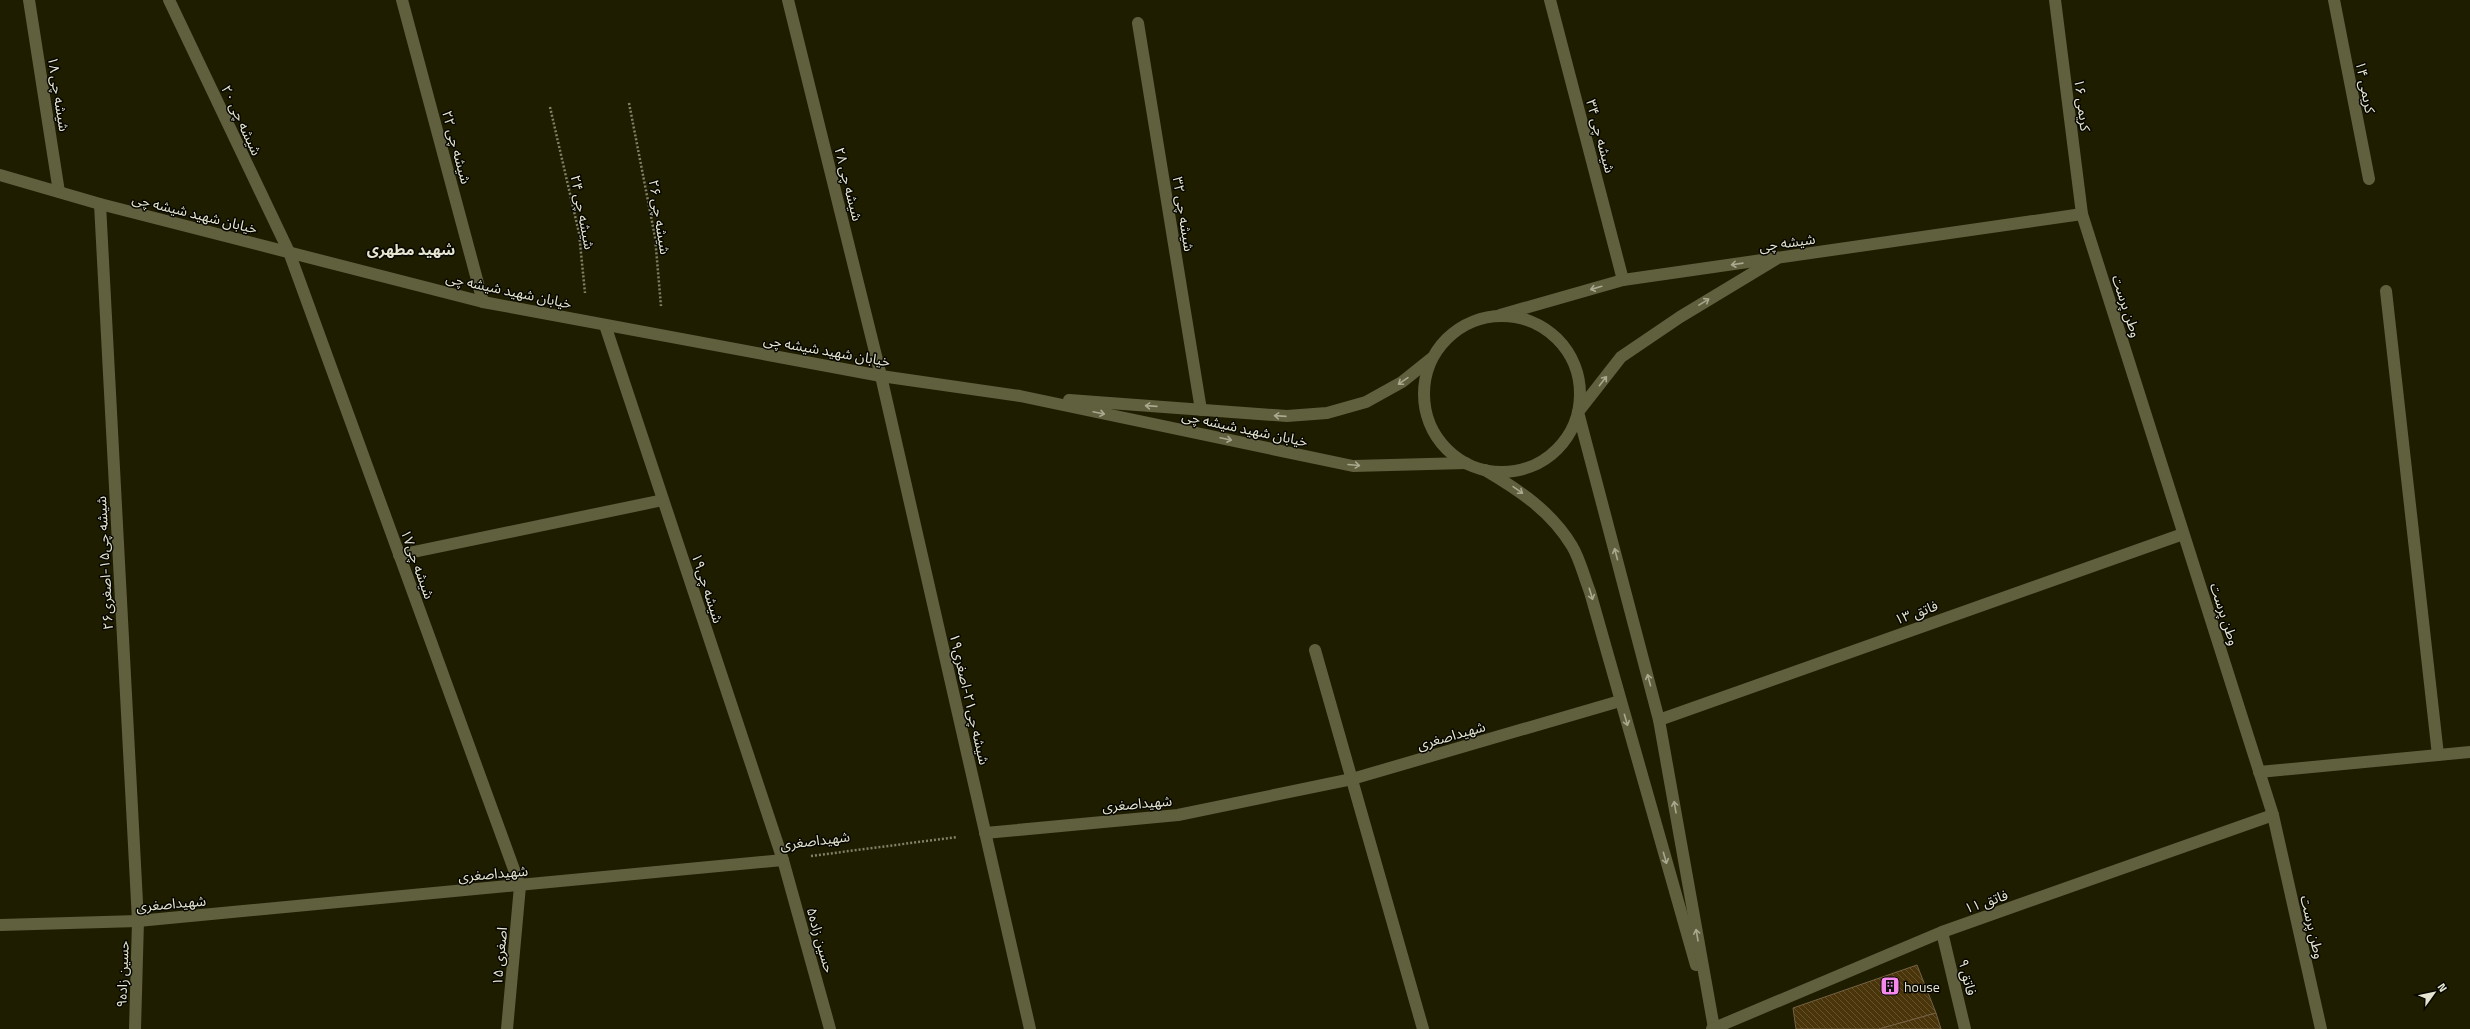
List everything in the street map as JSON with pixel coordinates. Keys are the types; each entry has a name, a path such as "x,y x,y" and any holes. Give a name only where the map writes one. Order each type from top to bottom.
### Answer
{"street":[{"name":"شیشه چی ۱۸","path":"29,0 59,192"},
{"name":"شیشه چی ۲۰","path":"169,0 289,252"},
{"name":"شیشه چی ۲۲","path":"402,0 483,302"},
{"name":"شیشه چی ۲۸","path":"788,0 882,376"},
{"name":"شیشه چی ۳۴","path":"1550,0 1624,280"},
{"name":"کریمی ۱۶","path":"2055,0 2082,214"},
{"name":"کریمی ۱۴","path":"2334,0 2369,179"},
{"name":"شیشه چی ۳۲","path":"1138,23 1201,410"},
{"name":"خیابان شهید شیشه چی","path":"0,175 100,204 483,302 882,376 1020,396 1353,466 1466,463"},
{"name":"شیشه چی۱۵-اصغری۲۶","path":"100,204 138,921"},
{"name":"شیشه چی","path":"1434,357 1445,340 1461,327 1480,319 1500,315 1624,280 2082,214"},
{"name":"وطن پرست","path":"2082,214 2273,815 2321,1029"},
{"name":"شیشه چی۱۷","path":"289,252 520,886"},
{"path":"1578,412 1621,358 1680,317 1776,259"},
{"path":"2386,291 2438,755"},
{"path":"1485,470 1505,472 1525,469 1544,460 1560,448 1571,431 1578,412 1581,392 1578,372 1569,353 1560,342 1539,325 1520,318 1500,315"},
{"name":"شیشه چی۱۹","path":"605,324 783,860"},
{"name":"خیابان شهید شیشه چی","path":"1020,396 1287,416 1327,413 1366,402 1402,382 1434,357"},
{"path":"1434,357 1425,382 1424,396 1427,416 1436,435 1449,451 1466,463 1485,470 1519,489 1548,515 1572,546 1590,592 1714,1029"},
{"name":"شیشه چی۲۱-اصغری۱۹","path":"882,376 1030,1029"},
{"path":"1578,412 1659,720 1714,1029"},
{"path":"399,555 663,500"},
{"name":"فاتق ۱۳","path":"1659,720 2183,534"},
{"path":"1315,650 1422,1029"},
{"name":"شهیداصغری","path":"985,833 1178,815 1352,779 1620,701"},
{"path":"2259,772 2470,752"},
{"name":"فاتق ۱۱","path":"1714,1029 1942,932 2273,815"},
{"name":"شهیداصغری","path":"0,925 138,921 783,860"},
{"name":"حسین زاده۵","path":"783,860 830,1029"},
{"name":"اصغری ۱۵","path":"507,1029 520,886"},
{"name":"حسین زاده۹","path":"135,1029 138,921"},
{"name":"فاتق ۹","path":"1942,932 1965,1029"}],"path":[{"name":"شیشه چی ۲۶","path":"629,103 655,237 664,335"},
{"name":"شیشه چی ۲۴","path":"550,107 579,233 588,321"},
{"name":"شهیداصغری","path":"783,860 985,833"}],"building":[{"name":"house","path":"1917,965 1936,1013 1879,1029 1796,1029 1793,1008"},
{"name":"house","path":"1936,1013 1941,1029 1879,1029"}],"place":[{"name":"house","path":"1890,986"}],"district":[{"name":"شهید مطهری","path":"411,249"}]}
